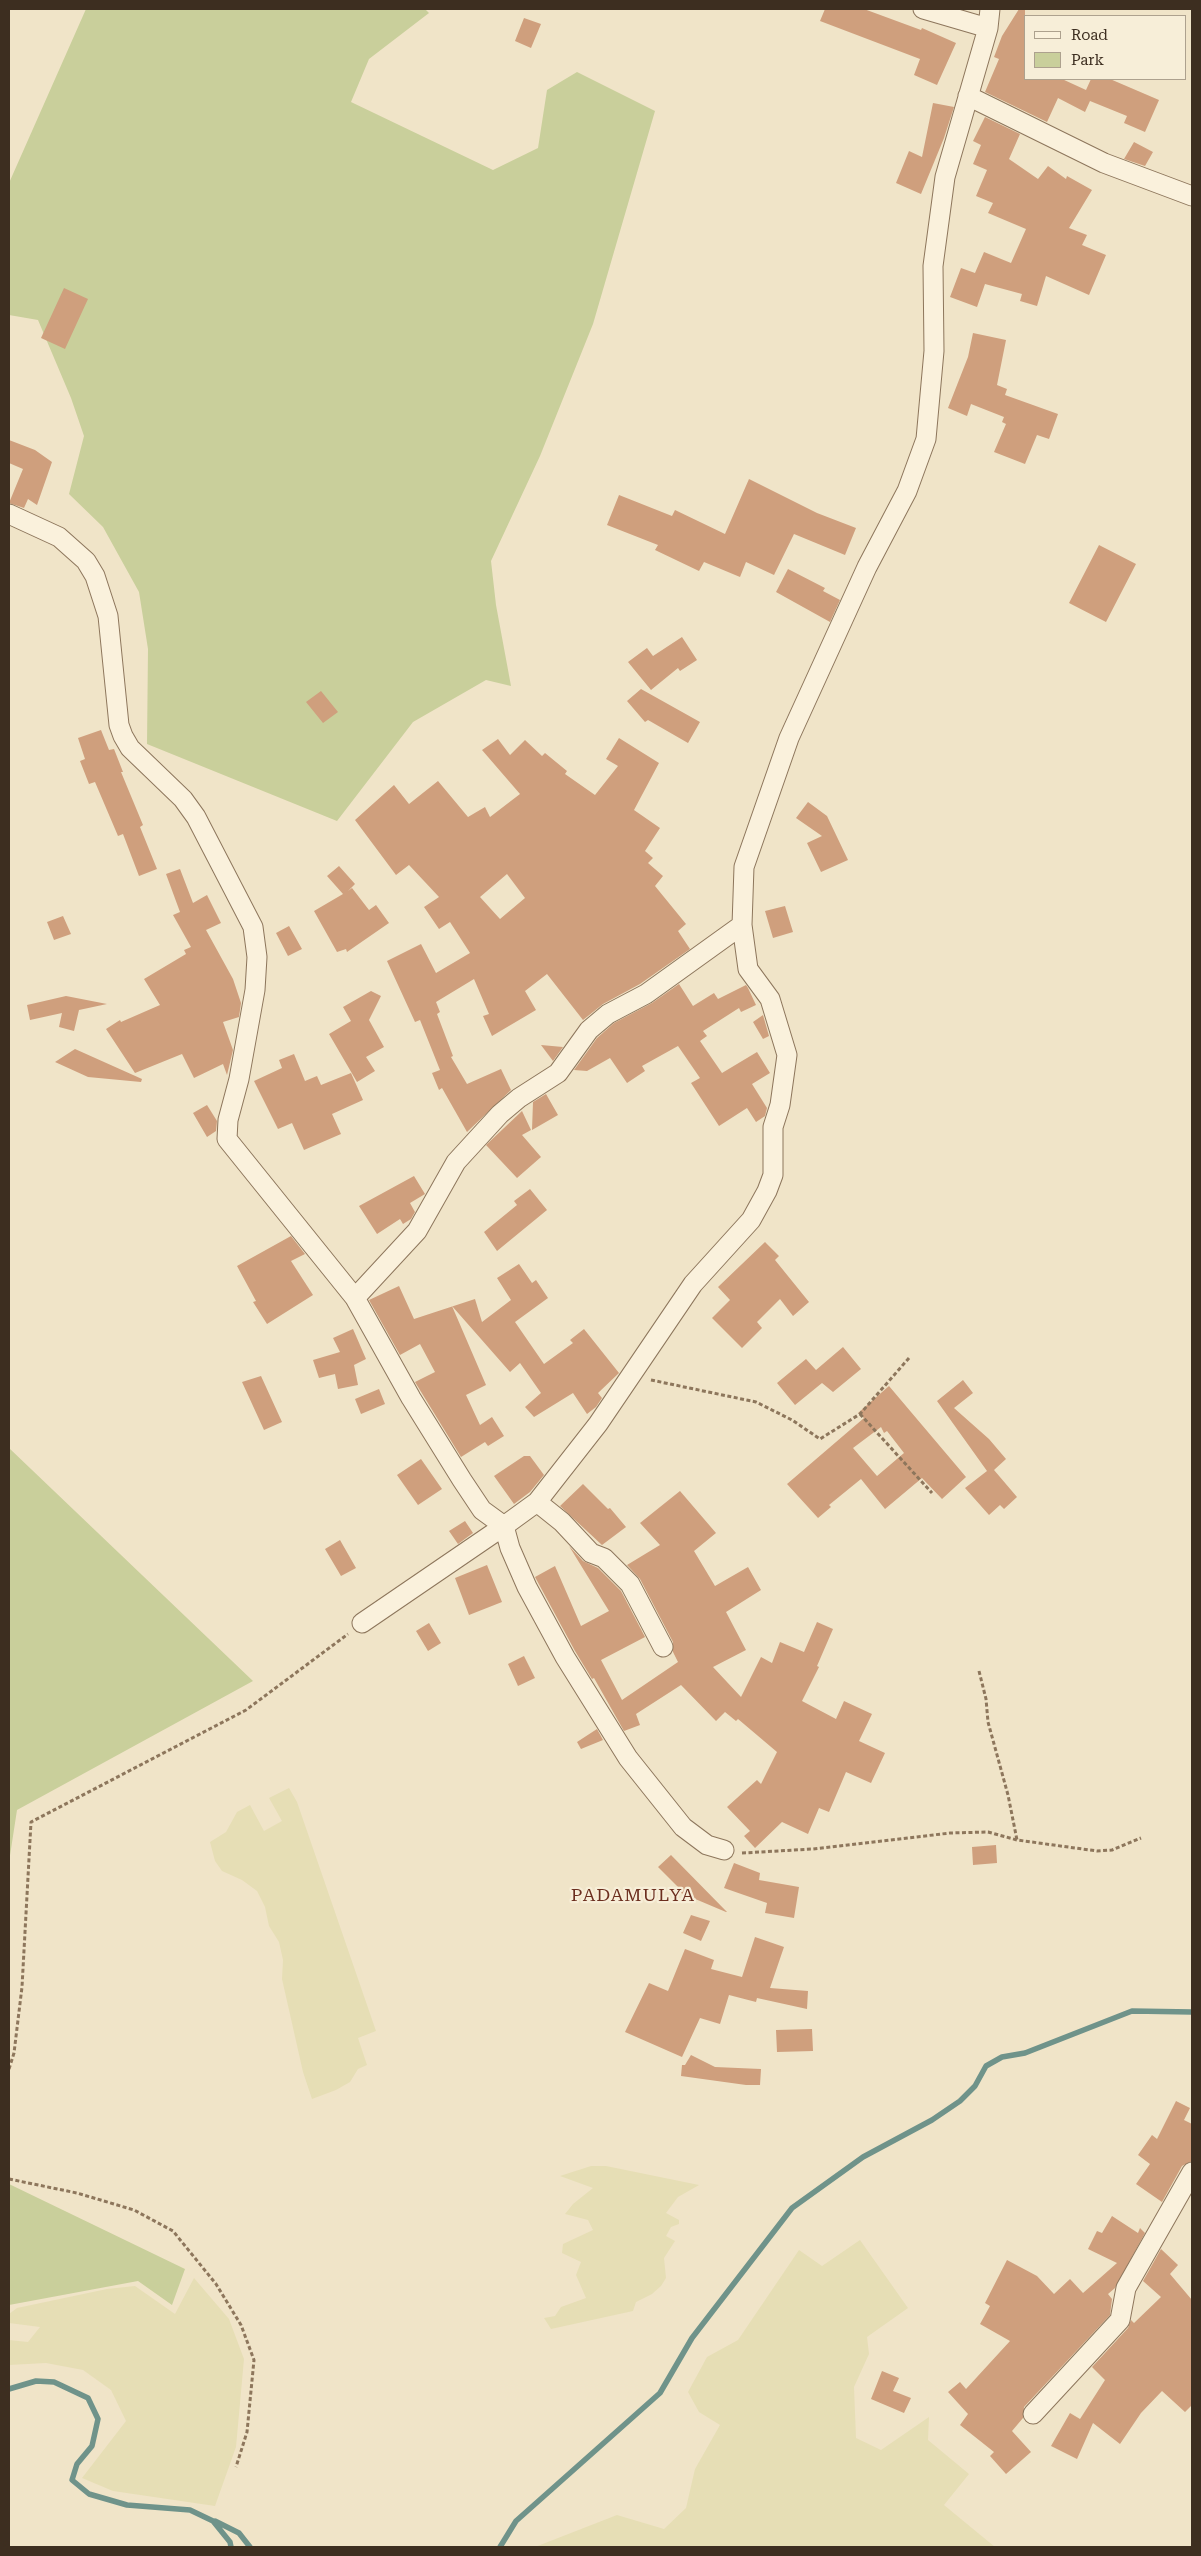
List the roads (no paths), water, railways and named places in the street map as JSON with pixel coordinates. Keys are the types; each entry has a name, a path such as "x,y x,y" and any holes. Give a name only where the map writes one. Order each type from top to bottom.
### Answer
{"street":[{"path":"923,9 988,28"},
{"path":"362,1623 537,1502 598,1424 693,1284 751,1220 760,1206 773,1175 774,1127 780,1105 787,1055 770,999 748,969 742,925 744,867 789,738 867,567 907,491 926,439 934,351 933,266 945,177 988,28 990,9"},
{"path":"968,96 1104,164 1192,196"},
{"path":"9,514 59,537 86,560 96,576 108,616 119,725 123,736 130,748 183,799 196,816 253,927 257,951 255,990 239,1079 228,1120 227,1139 355,1298 411,1398 462,1480 482,1510 504,1526 510,1548 527,1587 565,1657 628,1758 684,1827 707,1845 724,1850"},
{"path":"355,1298 418,1231 456,1162 500,1114 519,1098 558,1073 589,1030 608,1014 646,994 742,925"},
{"path":"537,1502 562,1522 591,1553 604,1558 630,1584 664,1647"},
{"path":"1033,2414 1120,2320 1126,2288 1192,2172"}],"waterway":[{"path":"500,2547 516,2521 660,2393 692,2338 792,2208 863,2157 932,2120 960,2101 975,2086 986,2066 1002,2057 1025,2053 1132,2011 1192,2012"},
{"path":"9,2389 36,2381 54,2382 88,2398 98,2419 92,2446 77,2464 72,2480 89,2494 127,2505 190,2510 213,2521 230,2542 231,2547"},
{"path":"215,2521 239,2533 250,2547"}],"district":[{"name":"PADAMULYA","path":"633,1896"}]}
